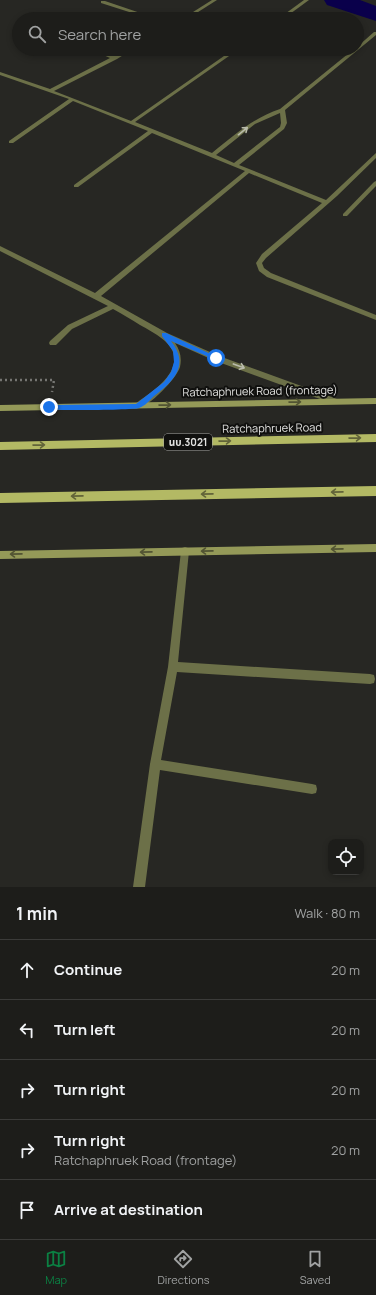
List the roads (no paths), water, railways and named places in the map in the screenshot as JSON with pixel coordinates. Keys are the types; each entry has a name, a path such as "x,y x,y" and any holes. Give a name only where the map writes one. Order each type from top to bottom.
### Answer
{"main road":[{"name":"Ratchaphruek Road (frontage)","path":"0,408 376,401"},
{"name":"Ratchaphruek Road","path":"0,446 376,438"},
{"path":"0,498 376,491"},
{"path":"0,555 376,548"}],"street":[{"path":"195,12 215,0"},
{"path":"290,12 307,0"},
{"path":"103,2 134,12"},
{"path":"364,43 376,33"},
{"path":"110,56 115,58"},
{"path":"50,91 119,56"},
{"path":"132,122 227,56"},
{"path":"212,156 258,120 282,110 348,56"},
{"path":"0,73 132,122 326,202"},
{"path":"11,142 73,99"},
{"path":"235,165 282,128 284,123 282,110"},
{"path":"76,186 152,131"},
{"path":"376,155 347,184 264,256 259,263 261,269 269,275 376,318"},
{"path":"96,296 248,171"},
{"path":"345,215 376,182"},
{"path":"0,248 96,296 164,335 216,358 334,402"},
{"path":"53,343 70,327 114,306"},
{"path":"138,406 166,383 174,372 177,362 176,350 164,335"},
{"path":"139,887 155,764 173,667 184,551"},
{"path":"173,667 370,679"},
{"path":"155,764 312,789"}],"waterway":[{"path":"336,0 376,14"}]}
